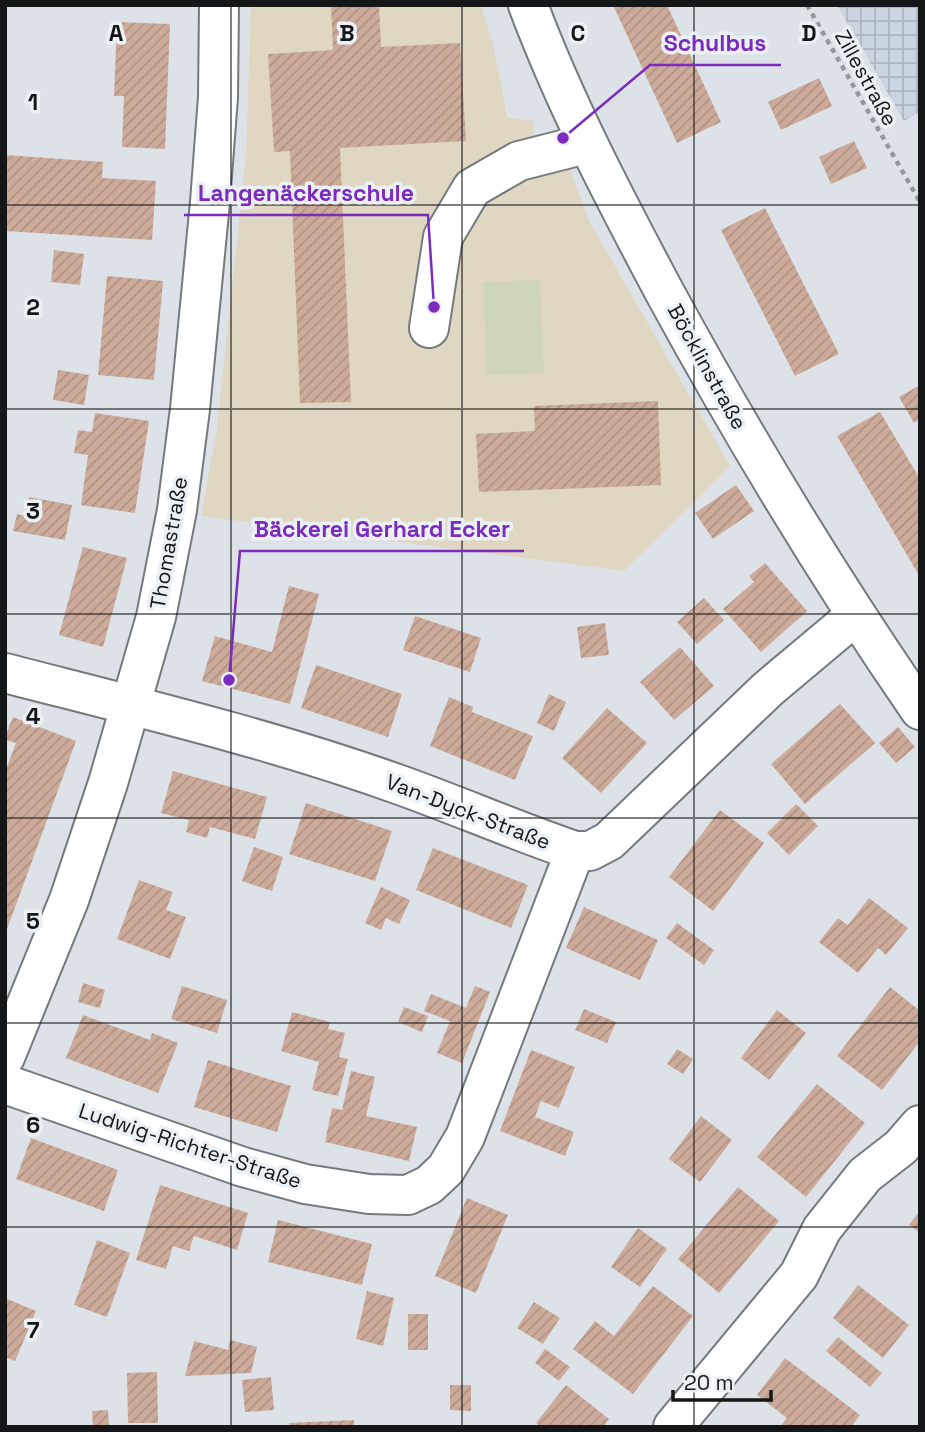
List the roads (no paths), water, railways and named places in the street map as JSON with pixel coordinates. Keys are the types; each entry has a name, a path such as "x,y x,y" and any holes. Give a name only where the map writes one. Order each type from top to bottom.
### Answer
{"street":[{"name":"Thomastraße","path":"5,1057 69,900 132,705 156,617 177,510 190,409 218,97 219,5"},
{"name":"Böcklinstraße","path":"527,5 586,144 722,398 855,616 920,710"},
{"path":"429,328 443,237 472,188 519,161 586,144"},
{"name":"Van-Dyck-Straße","path":"5,673 132,705 325,761 400,785 575,852 590,850 609,841 759,697 855,616"},
{"name":"Ludwig-Richter-Straße","path":"5,1084 255,1171 305,1184 369,1194 408,1195 429,1185 446,1169 465,1137 575,852"},
{"path":"673,1427 799,1275 822,1229 865,1175 901,1147 920,1125"}],"place":[{"name":"Schulbus","path":"563,138"},
{"name":"Langenäckerschule","path":"434,307"},
{"name":"Bäckerei Gerhard Ecker","path":"229,680"}]}
